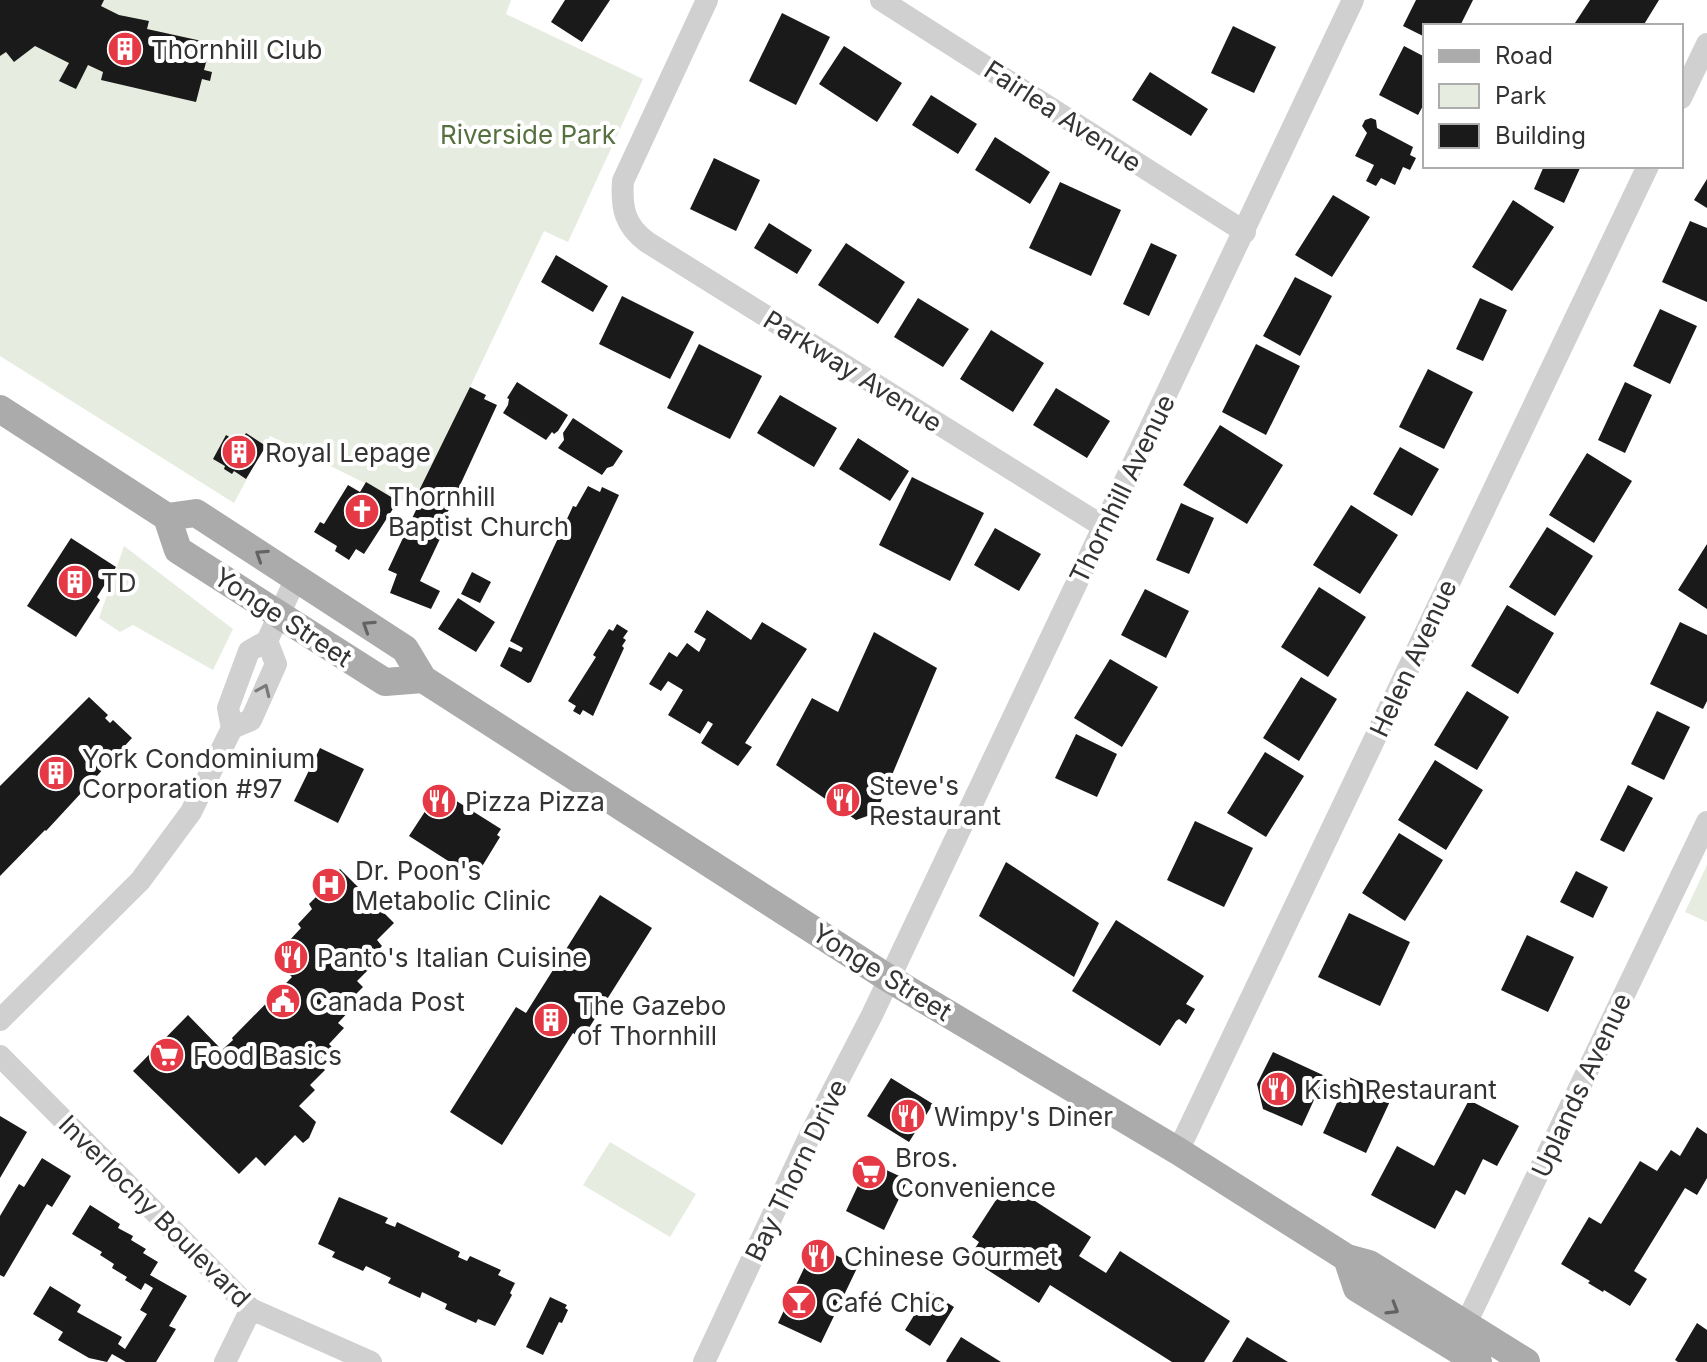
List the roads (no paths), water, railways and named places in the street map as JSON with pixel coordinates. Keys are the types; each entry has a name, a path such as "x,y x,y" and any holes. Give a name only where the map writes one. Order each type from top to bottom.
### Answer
{"main road":[{"path":"0,409 167,517"},
{"name":"Yonge Street","path":"423,679 385,682 178,550 167,517 196,513 405,649 423,679 888,978 1178,1151 1347,1258 1357,1288 1466,1345 1526,1362"},
{"path":"207,568 226,532"}],"street":[{"name":"Parkway Avenue","path":"707,0 623,181 622,199 630,227 647,242 1104,527"},
{"name":"Fairlea Avenue","path":"881,0 1245,232"},
{"name":"Thornhill Avenue","path":"888,978 1353,0"},
{"path":"1683,94 1707,44"},
{"name":"Helen Avenue","path":"1178,1151 1647,168"},
{"path":"0,1020 140,881 191,812 232,728 251,720 276,664 267,641 296,578"},
{"name":"Uplands Avenue","path":"1466,1345 1707,822"},
{"name":"Bay Thorn Drive","path":"704,1362 811,1133 888,978"},
{"name":"Inverlochy Boulevard","path":"0,1056 251,1309 371,1362"},
{"path":"225,1362 251,1309"}],"place":[{"name":"Thornhill Club","path":"125,49"},
{"name":"Royal Lepage","path":"239,452"},
{"name":"Thornhill Baptist Church","path":"362,511"},
{"name":"TD","path":"75,582"},
{"name":"York Condominium Corporation #97","path":"56,773"},
{"name":"Steve's Restaurant","path":"843,800"},
{"name":"Pizza Pizza","path":"439,801"},
{"name":"Dr. Poon's Metabolic Clinic","path":"329,885"},
{"name":"Panto's Italian Cuisine","path":"291,957"},
{"name":"Canada Post","path":"283,1001"},
{"name":"The Gazebo of Thornhill","path":"551,1020"},
{"name":"Food Basics","path":"167,1055"},
{"name":"Kish Restaurant","path":"1278,1089"},
{"name":"Wimpy's Diner","path":"908,1116"},
{"name":"Bros. Convenience","path":"869,1172"},
{"name":"Chinese Gourmet","path":"818,1256"},
{"name":"Café Chic","path":"799,1302"}],"park label":[{"name":"Riverside Park","path":"528,134"}]}
